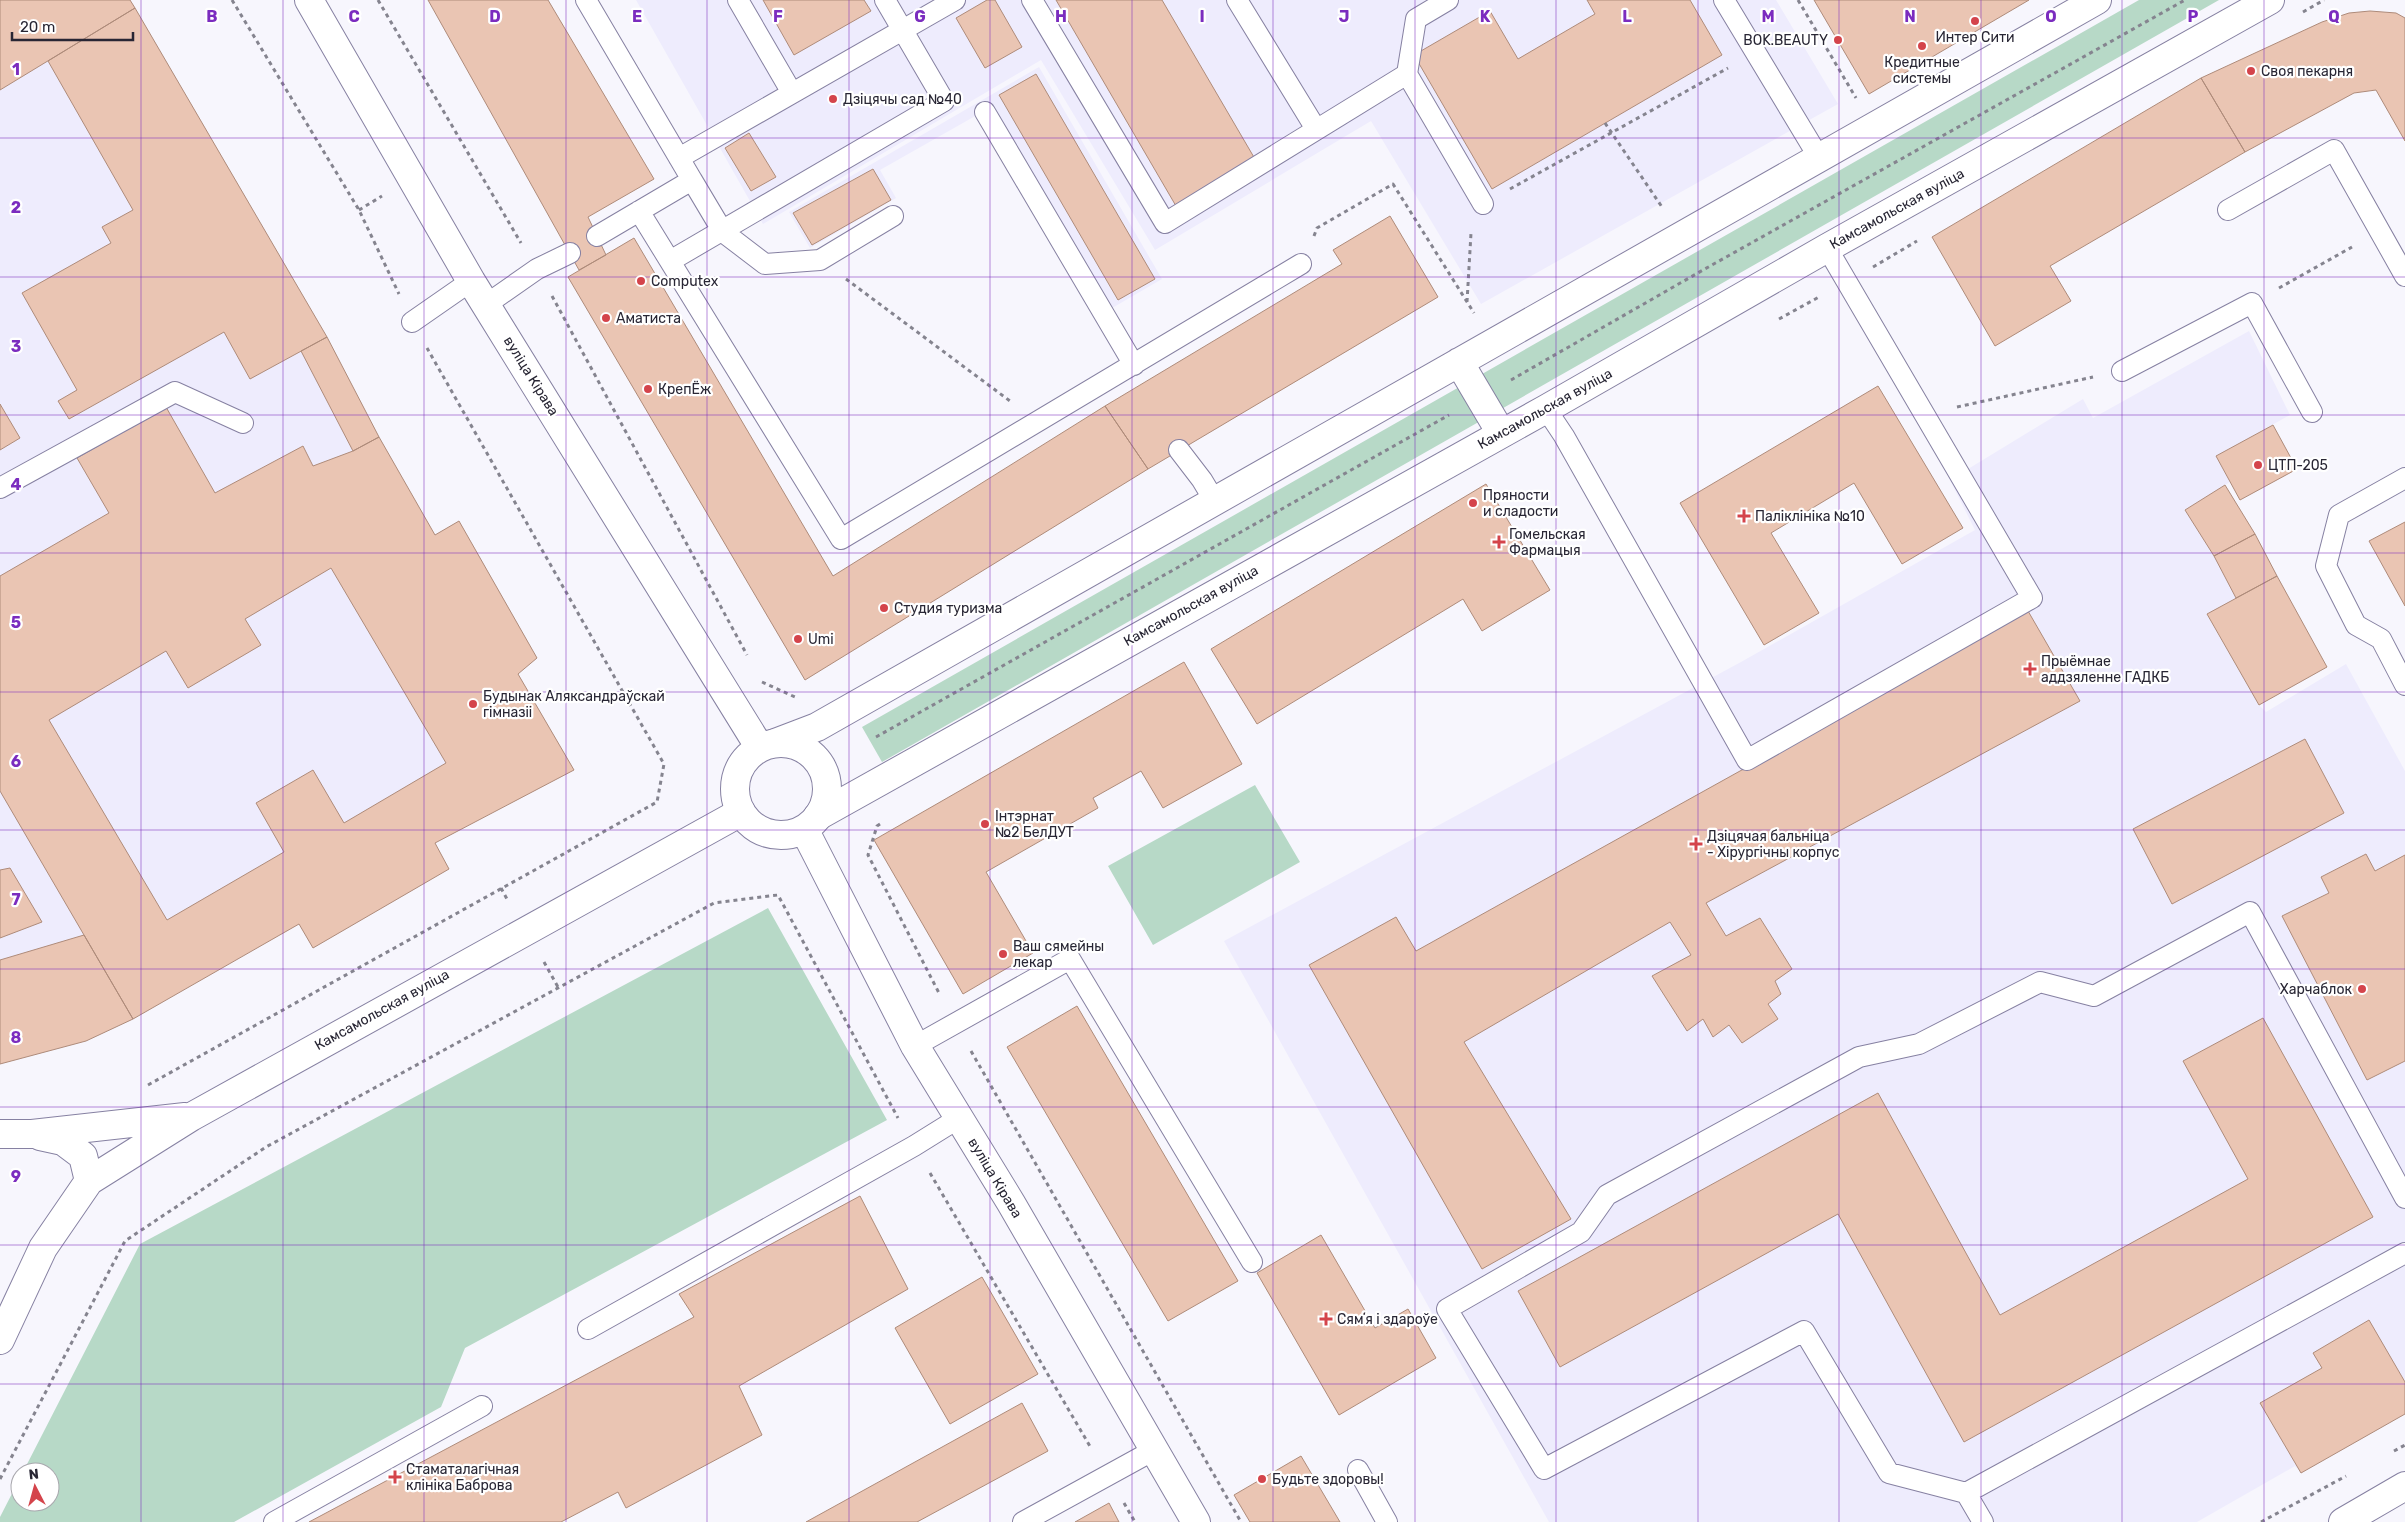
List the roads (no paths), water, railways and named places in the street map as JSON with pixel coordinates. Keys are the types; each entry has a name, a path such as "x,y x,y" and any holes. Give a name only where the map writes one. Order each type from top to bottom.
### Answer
{"street":[{"name":"вуліца Кірава","path":"310,0 471,281 767,745"},
{"path":"767,745 790,743 805,749 816,758 824,772 827,787 825,802 811,822 790,834 762,831 750,823 741,812 735,791 739,769 747,756 767,745 817,727 1818,156 2097,0"},
{"name":"Камсамольская вуліца","path":"811,822 2270,0"},
{"path":"1459,362 1501,433"},
{"name":"Камсамольская вуліца","path":"0,1134 32,1134 191,1116 741,812"},
{"name":"вуліца Кірава","path":"811,822 915,1046 1196,1522"},
{"path":"0,1340 43,1248 89,1181 191,1116"},
{"path":"32,1134 63,1141 83,1156 89,1181"},
{"path":"2343,1522 2405,1486"}],"lane":[{"path":"586,0 723,232 765,264 820,260 893,216"},
{"path":"738,0 792,93"},
{"path":"670,261 723,232 944,101 885,0"},
{"path":"679,158 955,0"},
{"path":"1032,0 1165,223 1406,74"},
{"path":"1237,0 1316,129"},
{"path":"1448,0 1416,19 1406,74 1482,204"},
{"path":"1724,0 1818,156"},
{"path":"985,112 1134,365"},
{"path":"2228,210 2334,150 2405,276"},
{"path":"597,236 692,180"},
{"path":"638,211 841,539 1301,264"},
{"path":"1546,409 1564,436 1747,760 2032,598 1827,248"},
{"path":"486,304 537,269 570,253"},
{"path":"412,322 471,281"},
{"path":"2122,371 2252,303 2312,412"},
{"path":"0,488 176,392 243,423"},
{"path":"1180,450 1214,500"},
{"path":"2405,478 2339,515 2326,566 2356,625 2381,639 2405,685"},
{"path":"2405,1198 2250,912 2094,996 2040,982 1919,1044 1859,1057 1607,1195 1581,1232 1447,1309 1544,1469 1804,1331 1889,1473 1966,1493 2405,1253"},
{"path":"915,1046 1070,959 1252,1262"},
{"path":"588,1329 914,1146 959,1118"},
{"path":"274,1522 482,1406"},
{"path":"1023,1522 1154,1450"},
{"path":"1358,1470 1387,1522"},
{"path":"1966,1493 1982,1522"}],"place":[{"name":"Интер Сити","path":"1975,21"},
{"name":"BOK.BEAUTY","path":"1838,40"},
{"name":"Кредитные системы","path":"1922,46"},
{"name":"Своя пекарня","path":"2251,71"},
{"name":"Дзіцячы сад №40","path":"833,99"},
{"name":"Computex","path":"641,281"},
{"name":"Аматиста","path":"606,318"},
{"name":"КрепЁж","path":"648,389"},
{"name":"ЦТП-205","path":"2258,465"},
{"name":"Пряности и сладости","path":"1473,503"},
{"name":"Паліклініка №10","path":"1744,516"},
{"name":"Гомельская Фармацыя","path":"1499,542"},
{"name":"Студия туризма","path":"884,608"},
{"name":"Umi","path":"798,639"},
{"name":"Прыёмнае аддзяленне ГАДКБ","path":"2030,669"},
{"name":"Будынак Аляксандраўскай гімназіі","path":"473,704"},
{"name":"Інтэрнат №2 БелДУТ","path":"985,824"},
{"name":"Дзіцячая бальніца - Хірургічны корпус","path":"1696,844"},
{"name":"Ваш сямейны лекар","path":"1003,954"},
{"name":"Харчаблок","path":"2362,989"},
{"name":"Сямʼя і здароўе","path":"1326,1319"},
{"name":"Стаматалагічная клініка Баброва","path":"395,1477"},
{"name":"Будьте здоровы!","path":"1262,1479"}]}
